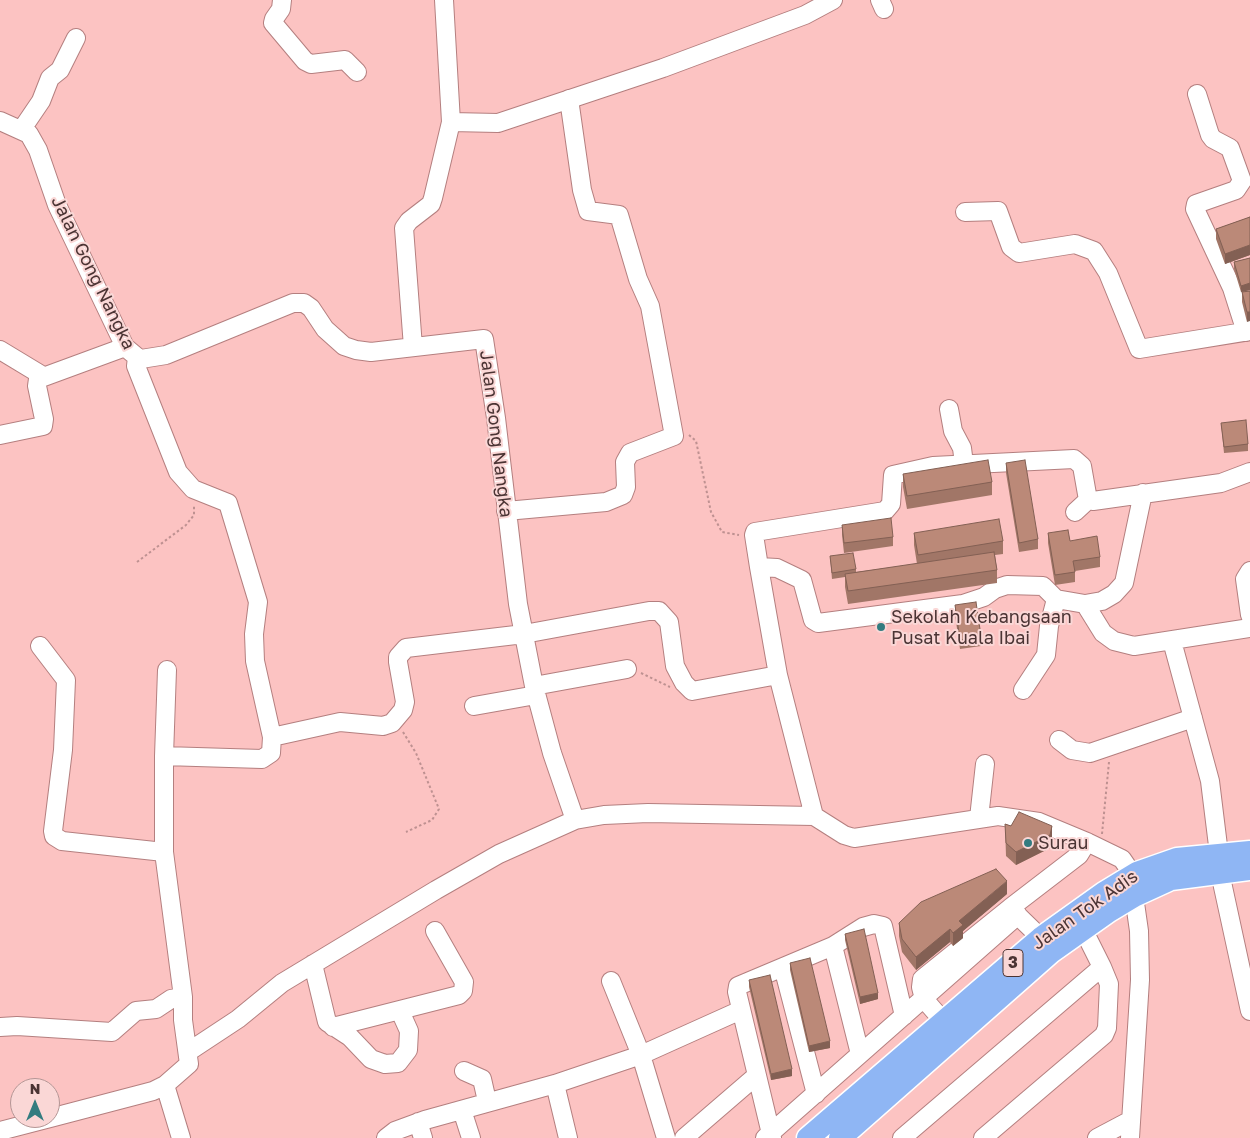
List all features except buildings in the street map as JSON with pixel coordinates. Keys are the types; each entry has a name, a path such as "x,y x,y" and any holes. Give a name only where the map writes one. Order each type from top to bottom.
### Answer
{"main road":[{"name":"Jalan Tok Adis","path":"1219,863 1250,852"},
{"name":"Jalan Tok Adis","path":"840,1138 1051,952 1083,928 1155,865 1177,859 1219,863 1250,869"},
{"name":"Jalan Tok Adis","path":"808,1138 1041,938 1133,885"}],"street":[{"path":"282,0 281,9 273,23 305,61 311,64 345,60 357,72"},
{"path":"413,347 404,228 409,221 431,204 451,122 444,0"},
{"path":"451,122 498,123 663,68 805,15 833,0"},
{"path":"0,121 22,129 38,106 50,78 60,70 76,38"},
{"path":"965,212 998,211 1011,247 1019,253 1075,244 1094,250 1108,273 1139,349 1248,332 1232,288 1218,234 1195,209 1196,204 1236,190 1242,181 1230,148 1213,139 1210,135 1197,94"},
{"path":"506,511 606,502 624,495 626,487 625,462 630,454 674,436 650,306 638,279 619,215 588,210 582,190 569,99"},
{"name":"Jalan Gong Nangka","path":"22,129 29,134 38,150 57,205 131,352 141,359 166,354 293,302 304,304 311,308 325,329 344,346 371,352 484,340 496,418 518,604 535,691 552,753 575,820"},
{"path":"0,350 43,376"},
{"path":"0,435 43,426 44,419 37,382 43,376 131,352 178,472 193,489 228,503 258,602 254,634 255,661 272,737 271,754 262,759 164,756"},
{"path":"949,409 953,432 962,448 964,464"},
{"path":"814,816 778,675 758,567 754,535 758,530 885,511 891,504 893,475 932,466 1074,459 1082,466 1088,500"},
{"path":"1075,512 1088,500 1221,483 1250,472"},
{"path":"758,567 777,568 802,580 813,620 818,623 963,604 1007,585 1043,586 1056,599 1085,604 1102,601 1114,594 1124,583 1143,493"},
{"path":"1250,572 1245,579 1250,615"},
{"path":"1023,690 1046,655 1049,626 1056,599"},
{"path":"1085,604 1103,633 1114,641 1134,646 1250,628"},
{"path":"272,737 340,722 383,726 392,723 403,710 405,702 398,657 406,648 524,634 621,614 659,611 669,622 675,666 684,683 692,691 778,675"},
{"path":"1172,641 1210,781 1219,863 1249,1000"},
{"path":"40,646 66,680 63,750 52,831 54,836 62,841 164,852"},
{"path":"474,706 627,669"},
{"path":"60,1115 153,1091 165,1085 187,1066 188,1052 182,1020 183,997 164,852 164,756 167,670"},
{"path":"1059,740 1080,753 1090,753 1192,718"},
{"path":"979,818 985,764"},
{"path":"188,1052 238,1019 282,983 313,964 498,854 575,820 604,815 648,813 814,816 844,835 854,838 998,816 1032,821 1093,844 1122,859 1133,885 1139,931 1140,980 1130,1138"},
{"path":"944,1022 924,998 921,987 922,979 1014,912 1093,844"},
{"path":"1014,912 1041,938"},
{"path":"904,1016 883,926 874,924 863,927 833,946 741,984 737,992 769,1136 860,1054 904,1016 924,998"},
{"path":"983,1138 1104,1035 1107,1028 1109,984 1083,928"},
{"path":"333,1027 454,998 463,991 464,982 435,932"},
{"path":"833,946 860,1054"},
{"path":"313,964 327,1022 350,1037 371,1059 385,1064 398,1063 408,1050 410,1043 409,1031 400,1011"},
{"path":"783,967 816,1094"},
{"path":"902,1138 1102,967"},
{"path":"612,981 641,1055 666,1138"},
{"path":"0,1027 34,1026 112,1032 136,1010 156,1009 171,998 183,997"},
{"path":"386,1138 395,1130 420,1130 462,1110 487,1101 554,1084 641,1055 742,1010"},
{"path":"464,1071 482,1079 487,1101"},
{"path":"684,1138 756,1076"},
{"path":"554,1084 568,1138"},
{"path":"165,1085 181,1138"},
{"path":"462,1110 471,1138"},
{"path":"1097,1138 1131,1120"}],"path":[{"path":"674,436 690,435 696,441 711,512 722,532 754,535"},
{"path":"137,562 191,520 195,510 187,484"},
{"path":"627,669 634,669 655,682 672,688 692,691"},
{"path":"392,723 405,734 416,753 439,808 432,820 406,832"},
{"path":"1093,844 1104,824 1108,747"}],"place":[{"name":"Sekolah Kebangsaan Pusat Kuala Ibai","path":"881,627"},
{"name":"Surau","path":"1028,843"}]}
